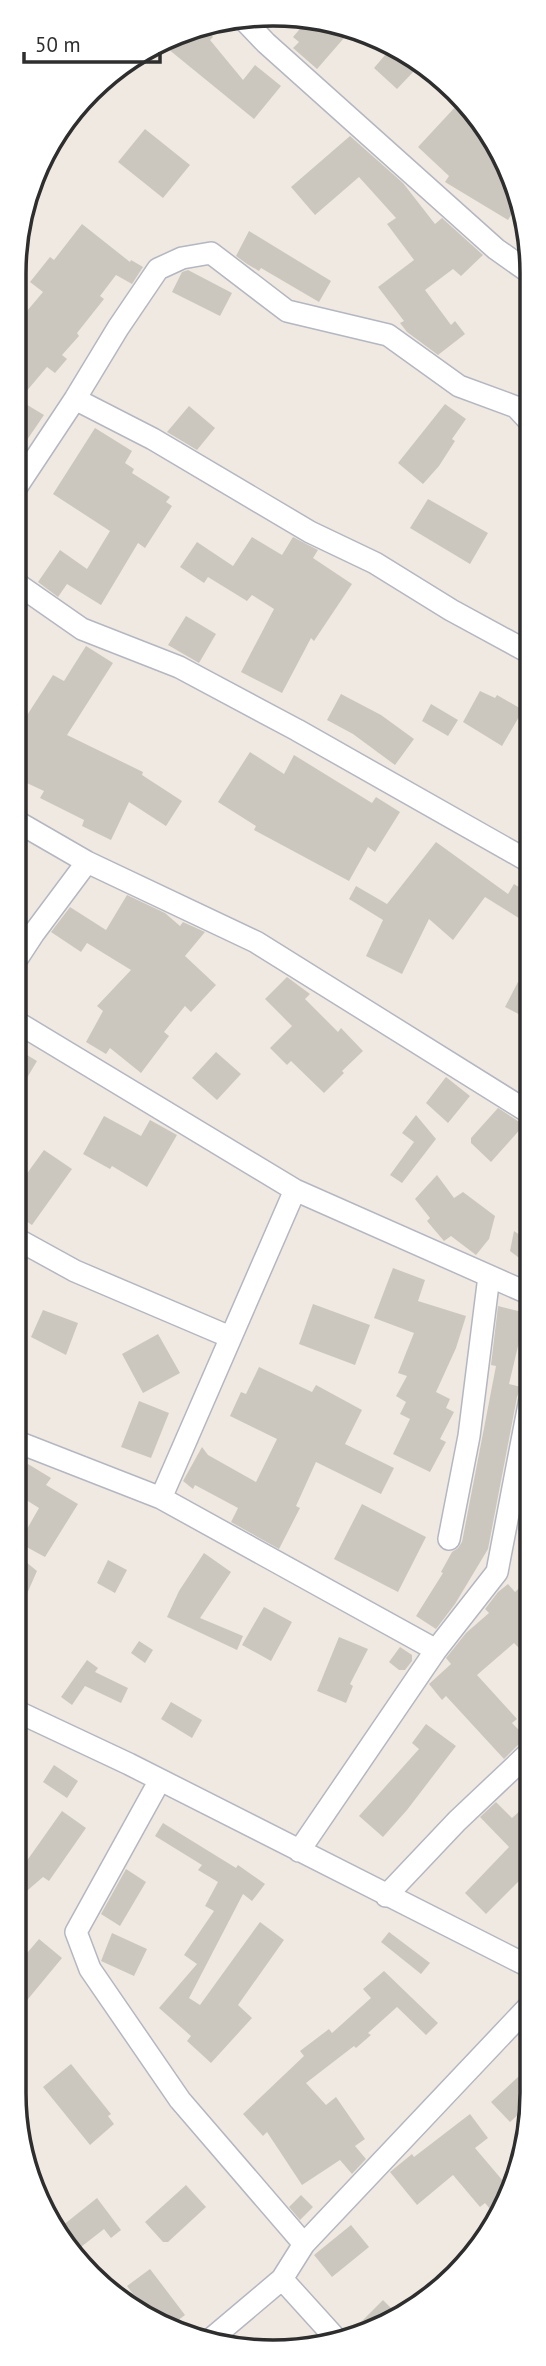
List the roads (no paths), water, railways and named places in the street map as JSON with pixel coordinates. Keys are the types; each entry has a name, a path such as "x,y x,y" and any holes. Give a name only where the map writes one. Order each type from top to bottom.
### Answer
{"street":[{"path":"251,27 486,240 520,265"},
{"path":"26,473 158,269 182,258 211,253 287,311 388,335 459,386 516,407 520,411"},
{"path":"75,399 153,439 310,532 375,563 451,610 520,648"},
{"path":"26,590 82,629 179,667 297,730 520,856"},
{"path":"26,827 87,862 256,942 520,1108"},
{"path":"26,945 87,862"},
{"path":"26,1028 295,1190 520,1290"},
{"path":"161,1498 295,1190"},
{"path":"27,1244 75,1271 230,1337"},
{"path":"449,1539 469,1436 489,1276"},
{"path":"27,1446 161,1498 436,1650"},
{"path":"299,1851 436,1650 497,1572 520,1451"},
{"path":"27,1716 520,1962"},
{"path":"386,1896 457,1821 520,1761"},
{"path":"160,1780 76,1933 90,1969 180,2100 304,2244"},
{"path":"218,2333 282,2279 304,2244 520,2016"},
{"path":"282,2279 331,2333"}]}
